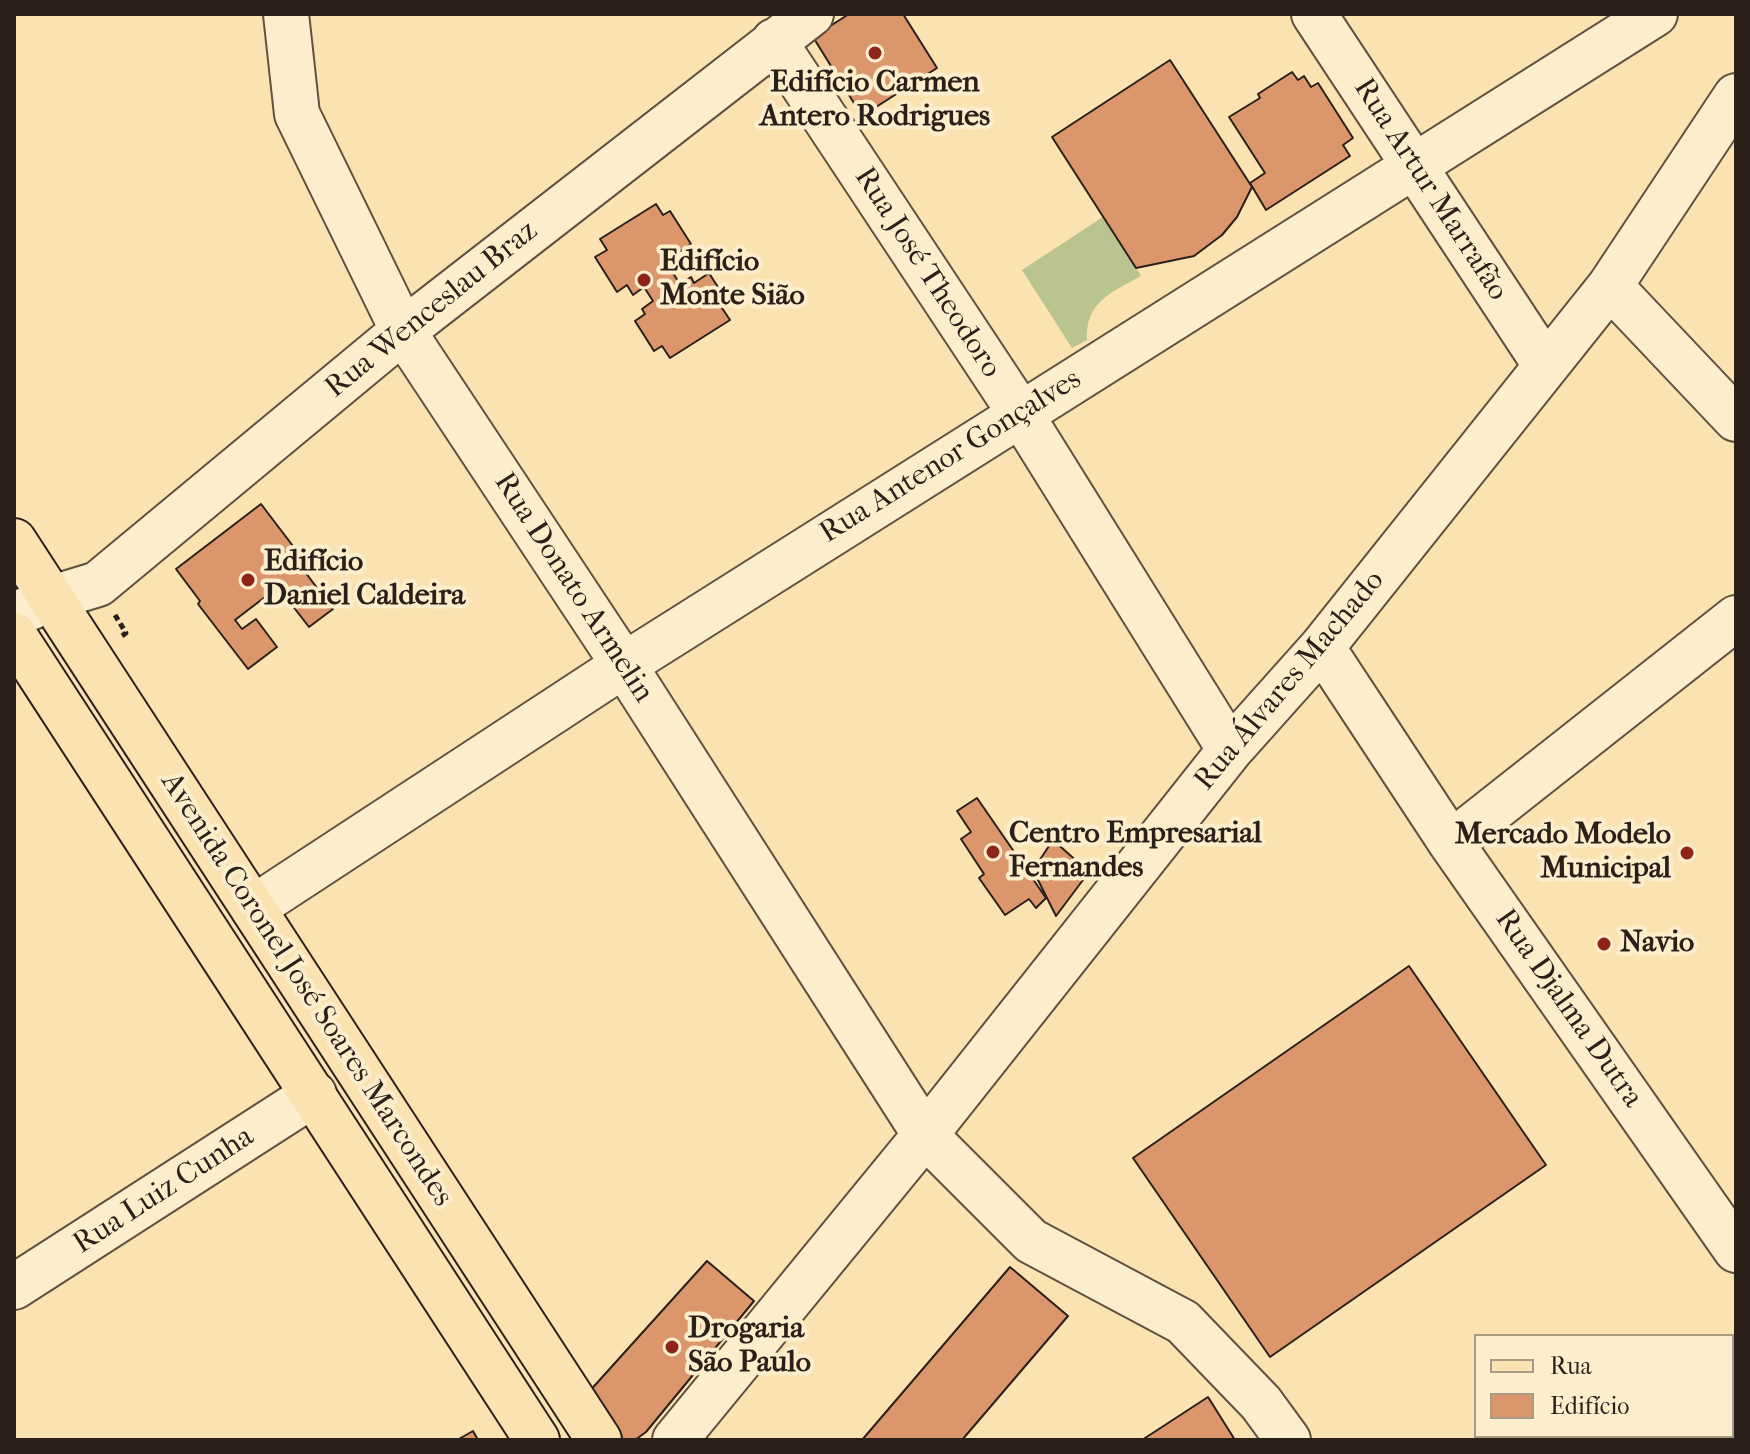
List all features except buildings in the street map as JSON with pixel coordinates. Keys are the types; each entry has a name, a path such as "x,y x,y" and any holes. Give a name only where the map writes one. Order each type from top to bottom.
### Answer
{"main road":[{"name":"Avenida Coronel José Soares Marcondes","path":"14,541 30,628 324,1109 537,1440"},
{"name":"Avenida Coronel José Soares Marcondes","path":"30,628 253,908 599,1440"},
{"path":"324,1109 376,1097"}],"street":[{"name":"Rua Donato Armelin","path":"286,14 297,114 403,331 624,665 925,1135 1031,1241 1183,1322 1261,1403 1288,1440"},
{"name":"Rua Wenceslau Braz","path":"30,628 98,584 403,331 811,14"},
{"name":"Rua Artur Marrafão","path":"1314,14 1546,366"},
{"name":"Rua Antenor Gonçalves","path":"253,908 624,665 1655,14"},
{"name":"Rua José Theodoro","path":"774,41 1020,413 1230,750"},
{"name":"Rua Álvares Machado","path":"675,1440 925,1135 1230,750 1322,647 1610,286 1736,96"},
{"path":"1610,286 1736,419"},
{"path":"1451,843 1736,618"},
{"name":"Rua Djalma Dutra","path":"1322,647 1451,843 1736,1250"},
{"name":"Rua Luiz Cunha","path":"14,1287 324,1109"}],"green space":[{"path":"1103,217 1141,276 1102,300 1091,316 1087,340 1072,348 1022,270"}],"place":[{"name":"Edifício Carmen Antero Rodrigues","path":"875,53"},
{"name":"Edifício Monte Sião","path":"644,280"},
{"name":"Edifício Daniel Caldeira","path":"248,580"},
{"name":"Centro Empresarial Fernandes","path":"993,852"},
{"name":"Mercado Modelo Municipal","path":"1687,853"},
{"name":"Navio","path":"1604,944"},
{"name":"Drogaria São Paulo","path":"672,1347"}]}
